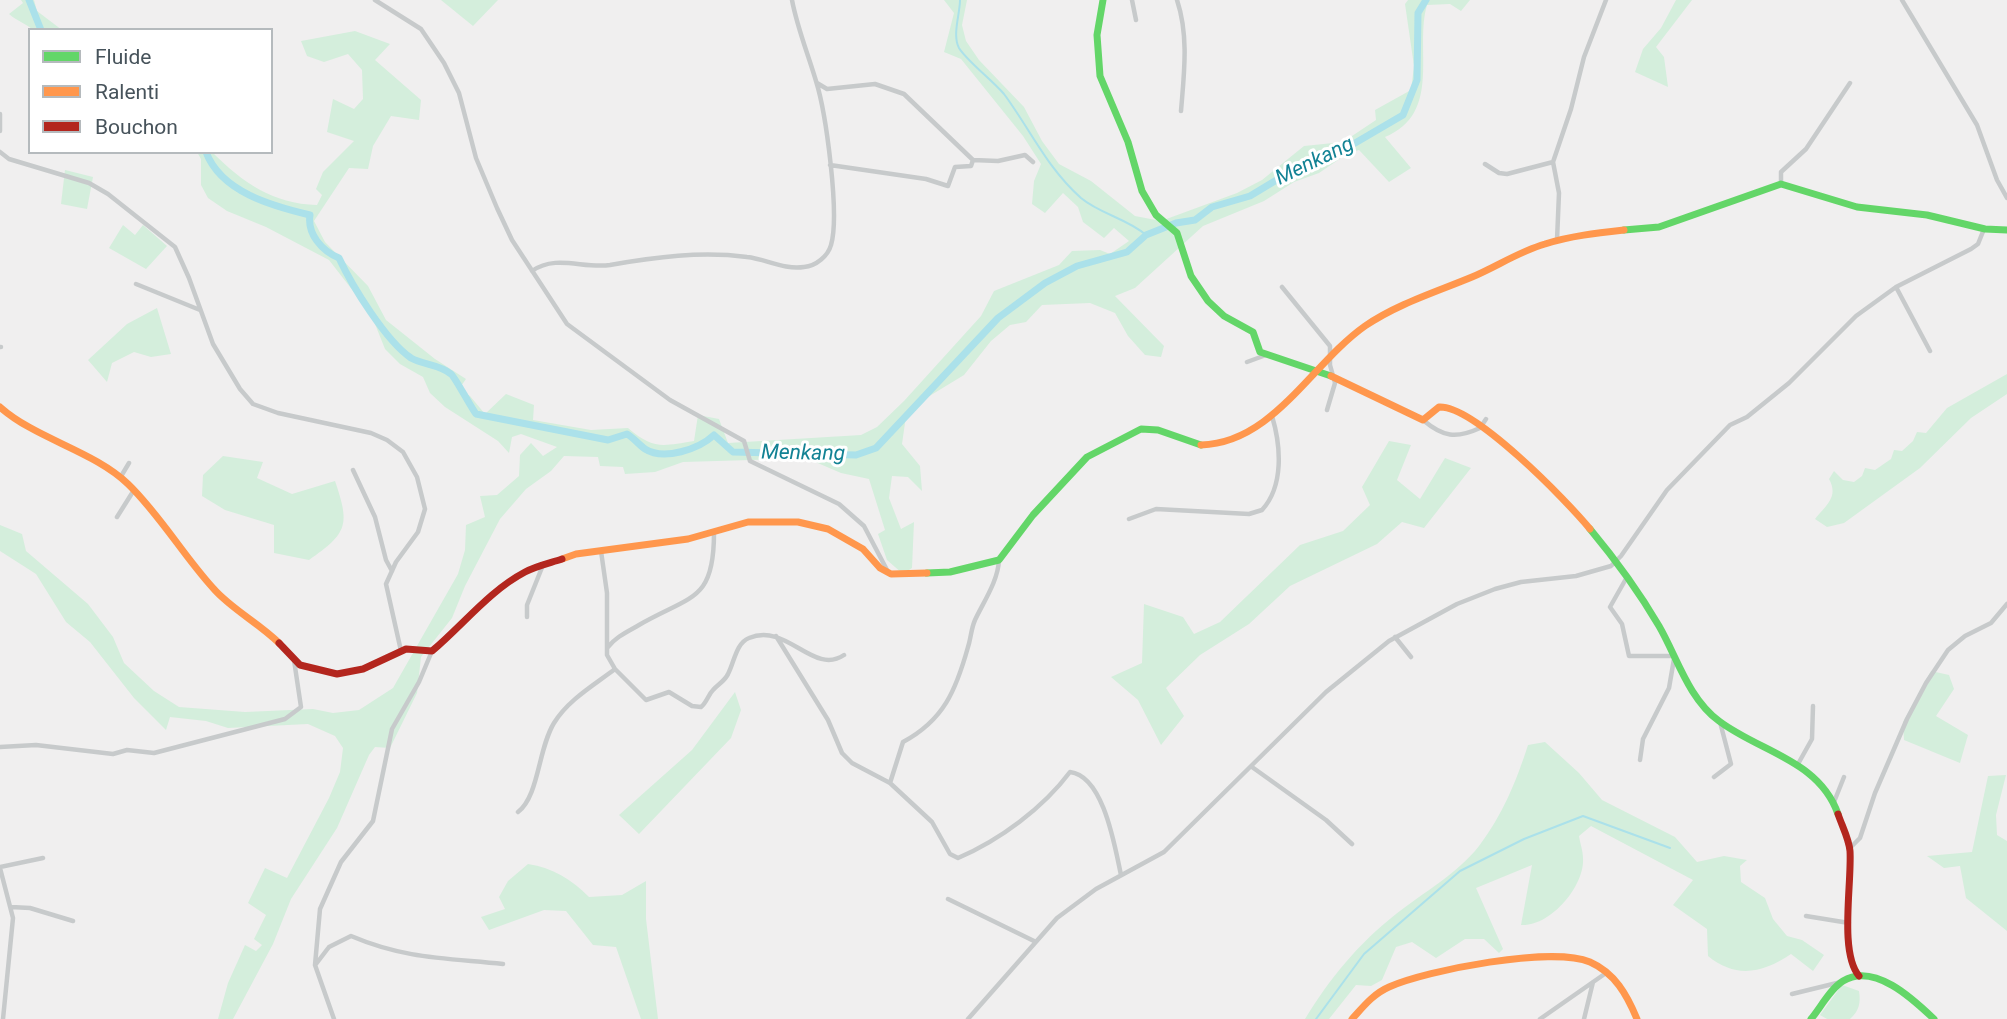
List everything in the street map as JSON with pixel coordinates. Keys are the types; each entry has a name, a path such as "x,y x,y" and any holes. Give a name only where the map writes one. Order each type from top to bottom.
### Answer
{"street":[{"path":"375,0 421,29 453,78 485,181 508,231 567,324 670,400 744,441 750,461 788,482 830,498 850,513 864,526 883,565 891,574"},
{"path":"532,271 547,263 603,265 642,258 690,255 749,257 791,267 812,265 828,253 831,246 830,165 817,82 792,0"},
{"path":"1103,0 1097,46 1101,83 1128,142 1142,191 1181,242 1191,276 1208,301 1224,316 1253,332 1257,350 1317,369 1451,436 1480,428 1486,419"},
{"path":"1132,0 1136,20"},
{"path":"1178,0 1184,32 1181,111"},
{"path":"1557,240 1559,204 1553,162 1572,109 1584,57 1606,0"},
{"path":"1902,0 1977,125 1997,180 2007,198"},
{"path":"817,82 827,89 876,85 904,94 973,160 1003,160 1025,155 1033,162"},
{"path":"1781,184 1781,172 1806,149 1850,83"},
{"path":"0,114 0,131"},
{"path":"0,152 9,159 89,183 151,227 176,250 216,349 240,389 253,404 268,411 378,435 396,445 408,459 421,488 425,509 418,532 386,584 386,594 401,651"},
{"path":"830,165 891,173 948,186 954,168 971,166 973,160"},
{"path":"1485,164 1503,174 1553,162"},
{"path":"890,783 903,742 923,732 946,705 964,662 974,623 993,584 999,560 1079,462 1128,434 1141,429 1158,430 1194,444 1211,446 1230,441 1272,416 1332,352 1367,325 1403,305 1483,273 1538,246 1557,240 1658,227 1781,184 1857,207 1948,219 1985,229 2001,230 2007,222"},
{"path":"968,1019 1034,941 1070,907 1164,852 1333,686 1395,637 1457,604 1495,589 1588,573 1617,561 1668,490 1723,432 1789,383 1856,316 1896,287 1971,249 1978,244 1985,229"},
{"path":"1994,230 2007,230"},
{"path":"136,284 200,310"},
{"path":"1283,287 1332,352 1330,365 1335,379 1328,410"},
{"path":"1896,287 1930,351"},
{"path":"1247,362 1267,355"},
{"path":"1423,420 1445,406 1509,446 1532,467 1617,561 1653,616 1696,697 1720,721 1798,764 1823,786 1835,802 1850,848 1852,907 1849,923 1854,974"},
{"path":"0,407 18,422 63,443 120,478 134,490 215,591 262,626 294,659 308,668 337,674 363,669 401,651 415,648 432,651"},
{"path":"1129,519 1156,509 1249,514 1262,510 1272,494 1279,469 1272,416"},
{"path":"120,478 129,463"},
{"path":"353,470 374,517 386,560 392,571"},
{"path":"117,517 134,490"},
{"path":"334,1019 315,965 317,918 325,893 348,851 373,821 393,729 419,682 432,651 517,576 576,554 714,533 748,522 812,525 852,541 891,574 950,572 999,560"},
{"path":"608,647 621,634 687,600 704,587 712,571 714,533"},
{"path":"601,551 607,593 607,655 615,669 646,701 669,692 699,708 729,674 745,640 764,635 794,642 811,657 828,660 844,655"},
{"path":"527,617 528,601 543,565"},
{"path":"1627,577 1611,607 1622,624 1629,656 1673,657"},
{"path":"1850,848 1860,838 1875,793 1906,719 1926,683 1948,650 1965,636 1991,623 2007,604"},
{"path":"776,636 828,720 842,752 852,763 890,783 925,814 950,854 958,858 1013,827 1052,795 1070,772 1088,782 1097,796 1113,833 1121,875"},
{"path":"1395,637 1411,657"},
{"path":"1640,760 1643,739 1669,688 1673,657"},
{"path":"0,747 36,745 113,754 127,750 154,753 285,719 301,708 294,659"},
{"path":"518,812 529,802 539,756 554,722 568,706 615,669"},
{"path":"1798,764 1812,739 1814,724 1810,718 1813,706"},
{"path":"1714,777 1731,764 1720,721"},
{"path":"1252,767 1326,820 1352,844"},
{"path":"1835,802 1844,776"},
{"path":"3,1019 11,907 0,867 43,858"},
{"path":"948,899 1034,941"},
{"path":"11,907 30,908 72,921"},
{"path":"1807,916 1849,923"},
{"path":"315,965 328,947 351,936 366,944 402,955 503,964"},
{"path":"1352,1019 1374,996 1389,987 1505,962 1573,957 1607,972 1625,991 1637,1019"},
{"path":"1540,1019 1607,972"},
{"path":"1811,1019 1842,982 1854,974"},
{"path":"1854,974 1900,990 1934,1019"},
{"path":"1584,1019 1594,981"},
{"path":"1792,994 1842,982"}],"green space":[{"path":"21,0 34,0 37,11 59,28 30,28 9,14 23,3"},
{"path":"441,0 498,0 473,26"},
{"path":"944,0 967,0 962,25 966,41 979,60 1024,107 1042,141 1059,164 1091,181 1135,216 1161,221 1237,193 1262,180 1304,146 1343,142 1376,120 1375,110 1411,90 1414,66 1405,4 1408,0 1470,0 1461,11 1450,4 1427,5 1420,96 1414,112 1403,126 1385,137 1411,168 1389,182 1359,150 1347,154 1319,173 1294,182 1264,201 1203,226 1135,288 1115,296 1164,346 1161,357 1145,355 1128,336 1115,313 1090,303 1042,305 1026,322 1010,325 991,341 964,375 918,403 906,416 902,444 920,466 922,491 908,477 892,476 889,498 901,529 914,522 912,568 903,574 887,560 878,534 885,530 869,479 841,473 813,461 785,459 683,462 655,472 625,474 623,467 600,466 598,457 564,456 551,471 526,489 500,519 465,586 452,618 421,657 417,693 390,748 375,747 369,755 337,828 291,899 273,944 233,1019 218,1019 228,983 245,945 256,951 262,945 254,939 266,915 248,903 265,868 287,878 329,798 340,772 343,748 335,736 308,724 228,728 206,721 170,717 166,730 134,698 90,642 66,622 36,574 0,551 0,525 22,534 26,551 88,604 113,637 124,663 154,691 179,707 245,712 313,709 333,713 359,710 393,688 458,574 465,550 466,525 485,517 480,496 497,495 519,476 520,455 531,443 543,456 557,447 521,434 512,437 509,453 498,441 445,407 430,393 423,377 400,364 385,349 371,314 329,260 266,227 227,211 208,198 201,185 201,159 198,154 214,154 247,182 272,196 301,204 317,205 322,195 316,189 323,172 354,141 327,132 333,99 354,109 363,99 362,70 348,54 324,62 307,56 301,41 355,31 390,44 375,60 421,100 419,120 391,116 373,146 368,169 349,168 314,221 325,242 368,286 386,320 435,359 466,379 459,389 470,396 485,414 506,394 534,405 533,420 591,430 628,428 645,440 659,445 694,441 698,415 719,419 728,443 861,435 877,427 904,401 981,316 994,291 1059,265 1072,251 1100,250 1110,254 1129,241 1114,228 1104,238 1083,222 1078,207 1063,193 1045,213 1032,204 1034,181 1041,164 1023,136 961,59 944,52 954,13"},
{"path":"1676,0 1692,0 1656,47 1664,57 1668,87 1635,72 1643,49 1661,28"},
{"path":"65,170 93,177 87,209 61,204"},
{"path":"123,225 135,235 143,225 167,246 146,269 109,248"},
{"path":"157,308 171,354 151,357 134,352 112,363 107,382 88,360 127,324"},
{"path":"2007,374 2007,394 1971,418 1920,468 1844,523 1827,527 1815,519 1832,496 1829,479 1834,471 1843,480 1854,482 1862,476 1865,468 1875,470 1891,459 1894,450 1902,451 1913,441 1917,432 1926,433 1947,408"},
{"path":"1389,441 1411,445 1397,480 1420,499 1445,458 1471,468 1424,528 1402,522 1377,544 1290,586 1249,624 1200,655 1166,688 1184,716 1161,745 1138,700 1111,677 1142,663 1144,604 1183,617 1194,634 1220,622 1300,545 1343,531 1370,505 1362,487"},
{"path":"223,456 263,462 257,478 292,494 335,481 344,518 338,535 309,560 274,553 274,525 225,510 202,496 203,475"},
{"path":"1931,671 1949,675 1954,689 1936,716 1968,735 1960,763 1904,740 1903,722"},
{"path":"735,692 741,710 731,738 639,834 619,815 692,750"},
{"path":"1545,742 1579,773 1602,800 1675,837 1697,862 1724,856 1747,860 1740,866 1741,882 1765,898 1773,919 1787,936 1802,940 1824,955 1813,971 1791,954 1770,966 1750,971 1729,968 1718,963 1708,956 1707,929 1673,905 1693,880 1591,826 1579,836 1583,858 1578,881 1564,903 1543,919 1521,925 1532,865 1476,888 1503,949 1499,953 1484,939 1465,939 1436,958 1412,942 1396,947 1382,980 1371,986 1356,985 1329,1019 1305,1019 1324,990 1369,937 1450,874 1479,846 1508,797 1528,745"},
{"path":"2006,775 1996,815 1997,835 2007,841 2007,931 1966,898 1960,866 1944,868 1927,856 1972,852 1988,776"},
{"path":"528,864 561,875 589,897 622,895 646,881 646,919 658,1019 641,1019 616,947 593,945 566,911 544,910 489,930 481,917 505,909 499,897 508,881"},
{"path":"1842,985 1859,991 1859,1003 1855,1013 1850,1019 1827,1019 1820,1015"}],"waterway":[{"name":"Menkang","path":"29,0 40,28"},
{"path":"960,0 956,31 959,48 1004,94 1058,174 1089,204 1146,235"},
{"name":"Menkang","path":"207,154 213,166 235,187 264,202 310,215 313,235 327,251 339,258 352,283 391,339 411,358 451,374 476,414 608,440 627,434 645,449 662,454 691,449 714,435 733,452 856,455 876,448 998,318 1045,283 1077,266 1127,252 1146,235 1176,223 1195,220 1212,207 1250,196 1313,158 1350,146 1403,115 1417,80 1418,13 1426,0"},
{"path":"1316,1019 1364,954 1460,871 1524,839 1583,816 1670,848"}],"traffic: fast":[{"path":"1103,0 1097,35 1100,76 1128,142 1142,191 1156,215 1177,233 1191,276 1208,301 1224,316 1253,332 1260,352 1331,376"},
{"path":"1624,230 1659,227 1781,184 1857,207 1927,215 1985,229 2007,230"},
{"path":"927,573 950,572 999,560 1033,515 1087,457 1141,429 1158,430 1201,445"},
{"path":"1590,529 1643,601 1691,689 1708,712 1735,732 1803,769 1829,796 1838,814"},
{"path":"1811,1019 1838,984 1855,976 1880,979 1892,985 1934,1019"}],"traffic: slow":[{"path":"1201,445 1227,441 1249,431 1290,399 1345,342 1390,311 1536,247 1574,237 1624,230"},
{"path":"1331,376 1423,420 1439,407 1455,411 1474,421 1519,457 1590,529"},
{"path":"0,407 30,428 99,463 128,484 220,596 279,643"},
{"path":"562,559 576,554 688,539 748,522 798,522 828,529 863,549 880,568 891,574 927,573"},
{"path":"1352,1019 1378,993 1407,980 1459,967 1520,958 1548,957 1572,958 1599,967 1619,986 1637,1019"}],"traffic: jam":[{"path":"279,643 300,665 337,674 363,669 406,649 432,651 488,598 512,580 534,568 562,559"},
{"path":"1838,814 1850,851 1849,951 1859,976"}]}
